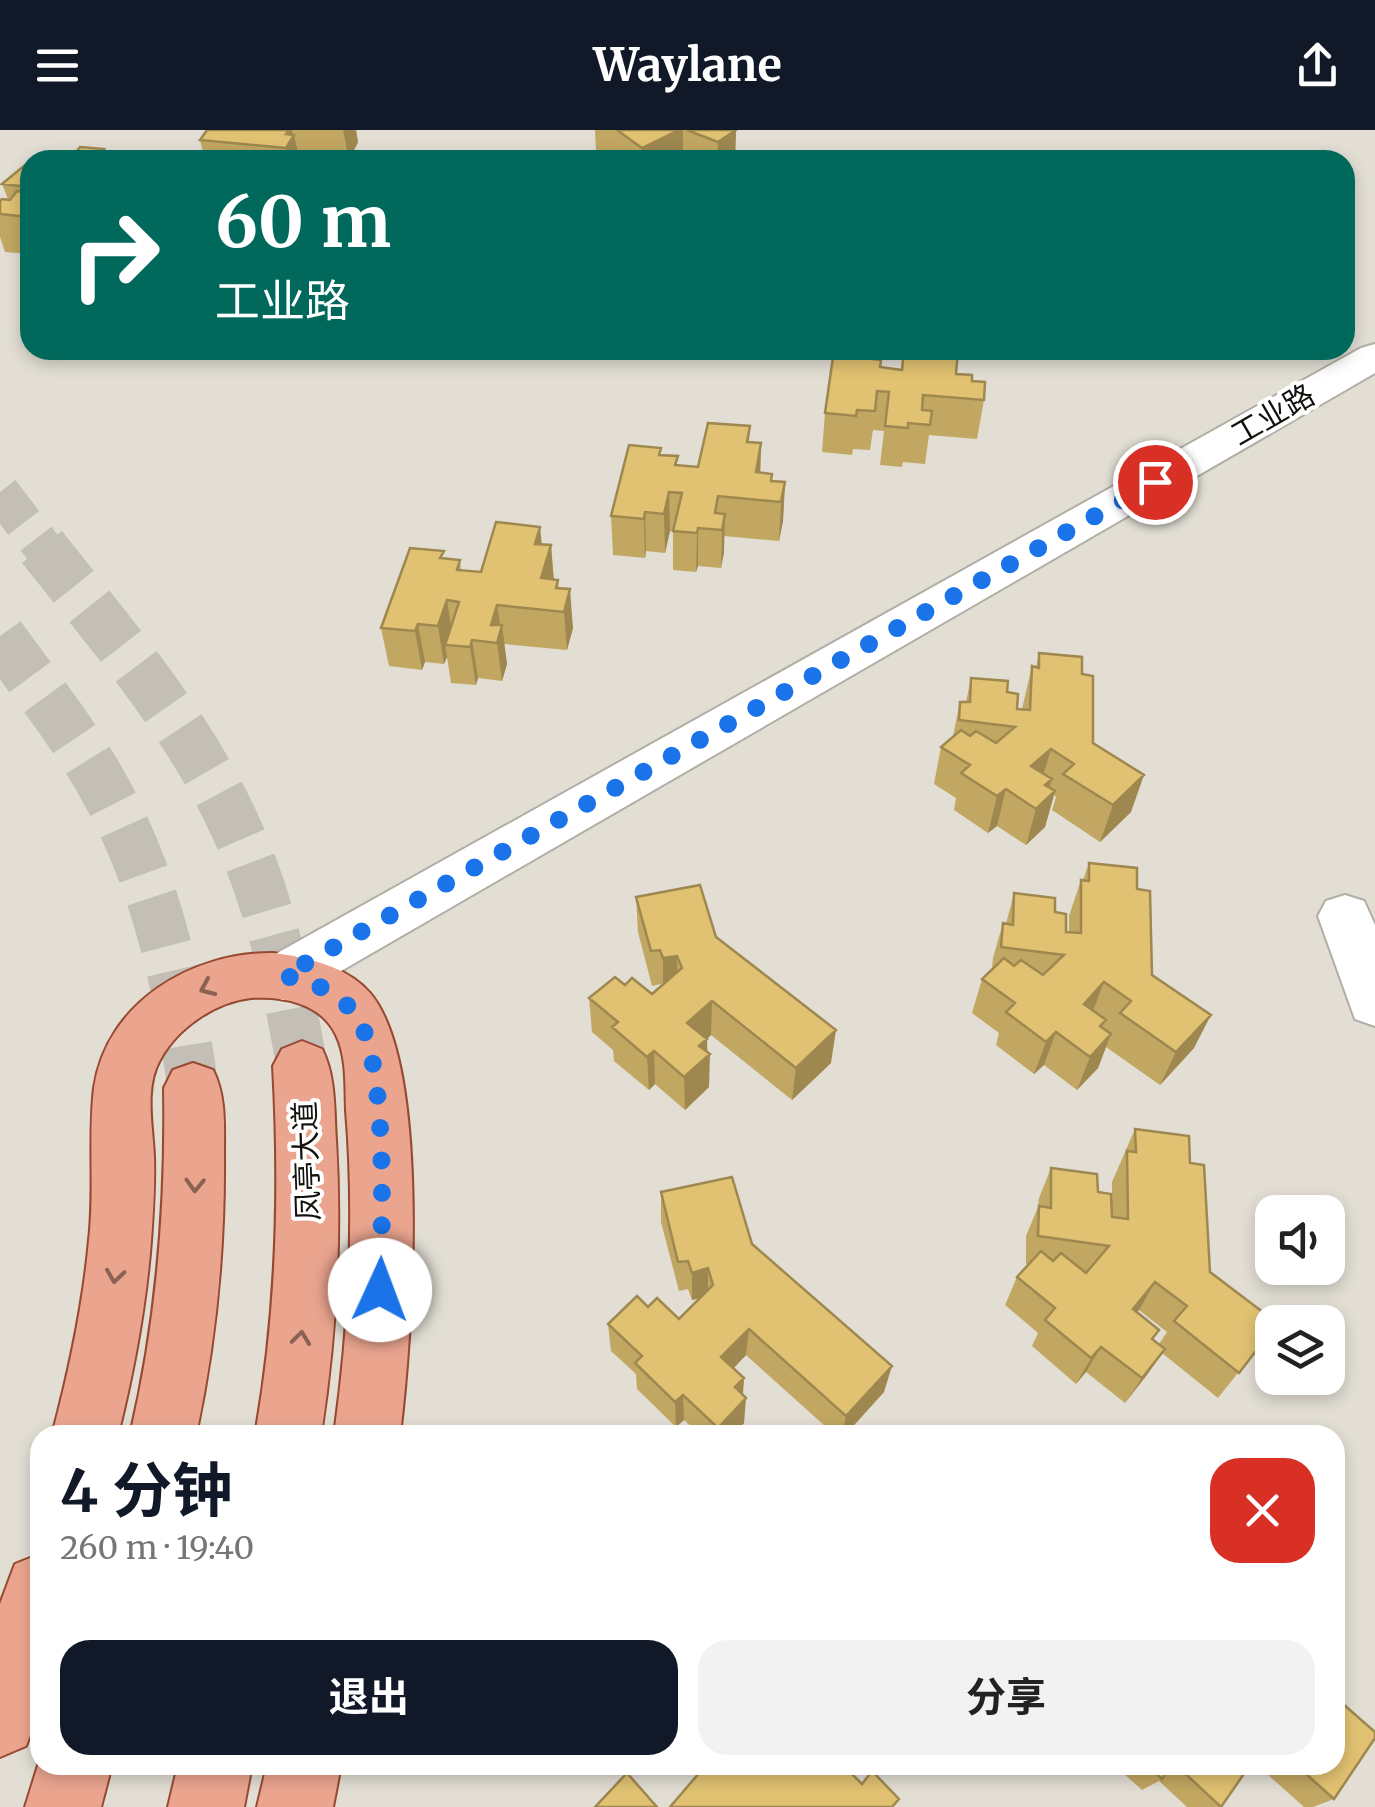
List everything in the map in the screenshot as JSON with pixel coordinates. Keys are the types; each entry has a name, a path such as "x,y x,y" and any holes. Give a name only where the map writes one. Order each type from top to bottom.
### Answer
{"main road":[{"path":"87,1425 107,1334 119,1251 124,1100 129,1063 149,1028 180,1000 219,981 260,974 301,978 335,994 359,1020 370,1054 382,1226 379,1323 368,1425"},
{"name":"凤亭大道","path":"289,1425 303,1326 310,1232 302,1066"},
{"path":"165,1425 183,1331 193,1244 193,1088"},
{"path":"0,1720 30,1622"},
{"path":"63,1807 71,1775"},
{"path":"206,1807 214,1775"},
{"path":"296,1807 302,1775"}],"street":[{"name":"工业路","path":"283,976 1375,356"},
{"path":"1345,916 1375,1004"}],"building":[{"path":"207,130 289,130 286,134 294,135 286,148 200,140"},
{"path":"617,130 679,130 642,148"},
{"path":"687,130 736,130 718,142"},
{"path":"20,169 20,186 2,184"},
{"path":"20,191 20,216 0,214 0,201 10,200"},
{"path":"833,360 881,360 880,367 902,370 903,360 957,360 956,374 972,375 972,381 985,382 984,400 923,395 922,410 932,411 930,425 885,426 889,392 877,391 875,411 857,410 856,416 825,413"},
{"path":"708,423 750,426 747,442 761,443 756,472 772,474 771,481 785,482 781,502 718,496 715,513 725,514 722,530 698,528 697,533 673,531 682,493 669,492 664,514 645,512 644,519 611,516 629,445 661,448 659,455 678,456 675,465 698,467"},
{"path":"496,522 540,527 535,544 551,545 541,578 558,580 556,588 570,589 564,612 497,605 491,625 502,625 497,643 472,640 470,647 445,645 459,602 447,600 438,626 418,624 415,631 381,628 410,548 444,551 440,558 460,560 457,570 481,572"},
{"path":"1039,653 1082,657 1082,674 1093,676 1093,743 1144,775 1113,805 1063,774 1074,764 1051,749 1031,766 1052,779 1045,785 1055,791 1036,809 1006,789 997,796 961,773 970,765 941,747 961,730 970,736 976,731 996,743 1015,727 959,720 960,702 970,702 971,678 1008,681 1007,692 1018,694 1017,709 1030,710 1032,666 1039,668"},
{"path":"1089,863 1137,868 1137,889 1150,891 1152,975 1211,1015 1176,1052 1120,1013 1131,1001 1104,982 1084,1004 1106,1020 1100,1026 1111,1034 1090,1057 1056,1032 1046,1042 1006,1012 1015,1003 982,979 1004,958 1014,966 1021,960 1043,975 1064,955 1001,947 1003,923 1013,925 1014,893 1055,898 1055,912 1066,914 1066,932 1081,933 1081,880 1089,881"},
{"path":"700,885 716,937 836,1030 796,1068 712,1001 687,1023 707,1039 699,1046 710,1054 684,1077 654,1051 647,1057 612,1027 618,1022 589,998 615,977 625,985 632,978 652,994 682,968 677,956 663,958 660,950 651,951 636,897"},
{"path":"1135,1129 1189,1136 1190,1163 1204,1165 1210,1272 1255,1306 1255,1352 1239,1373 1174,1321 1187,1306 1155,1282 1133,1309 1159,1330 1152,1339 1165,1349 1142,1378 1101,1347 1091,1358 1045,1320 1055,1308 1017,1277 1041,1251 1053,1261 1061,1253 1086,1273 1109,1246 1038,1236 1039,1206 1051,1208 1051,1168 1097,1174 1098,1192 1111,1194 1112,1217 1128,1219 1127,1151 1136,1152"},
{"path":"732,1177 752,1244 892,1366 846,1416 749,1329 721,1357 744,1378 735,1387 746,1398 721,1425 715,1425 683,1395 675,1402 635,1363 642,1356 608,1324 637,1296 648,1307 657,1298 679,1319 713,1285 708,1268 692,1273 688,1261 678,1262 661,1192"},
{"path":"1345,1706 1375,1732 1375,1738 1334,1799 1307,1775 1345,1775"},
{"path":"629,1775 657,1807 595,1807"},
{"path":"697,1775 853,1775 862,1784 869,1775 876,1775 899,1799 892,1807 670,1807"},
{"path":"1187,1775 1243,1775 1221,1807"}],"tunnel":[{"path":"0,492 44,549"},
{"path":"42,547 151,686 221,798 240,837 270,921 302,1066"},
{"path":"0,636 84,753 140,865 164,937 193,1088"}],"route":[{"path":"380,1290 379,1135 370,1054 359,1020 335,994 301,978 283,976 1155,482"}]}
